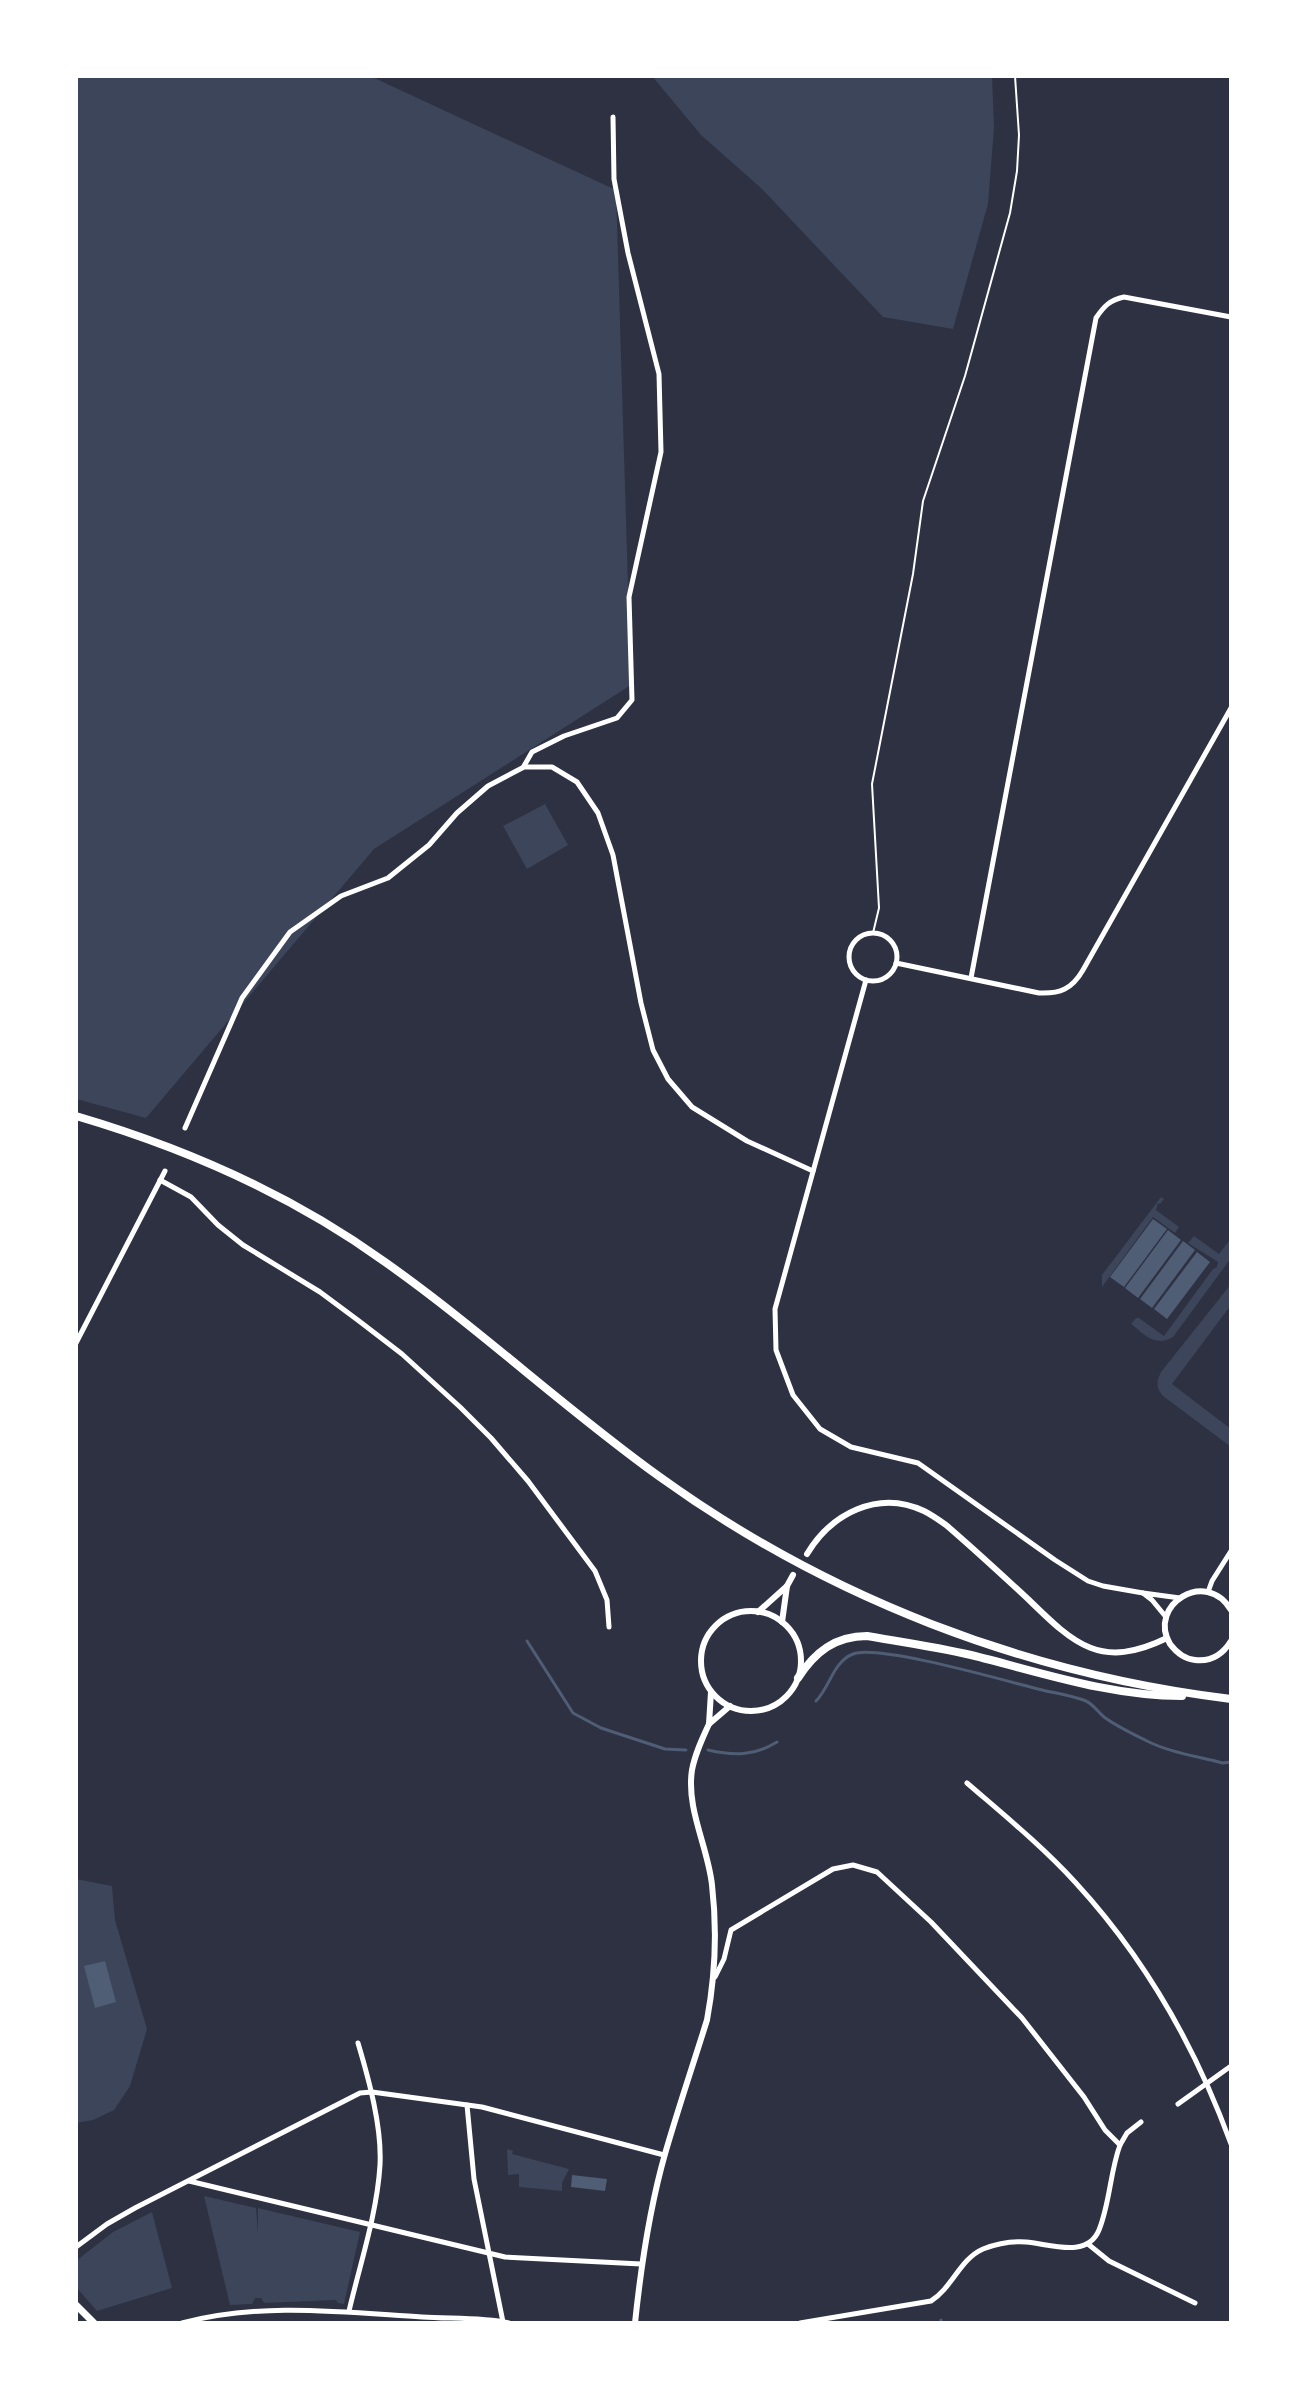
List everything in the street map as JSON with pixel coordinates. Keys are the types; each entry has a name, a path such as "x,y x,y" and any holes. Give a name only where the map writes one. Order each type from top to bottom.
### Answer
{"highway":[{"path":"76,1116 187,1154 309,1214 382,1260 466,1322 660,1478 733,1527 814,1572 898,1611 1021,1656 1104,1678 1231,1699"},
{"path":"798,1678 821,1650 853,1636 867,1636 968,1654 1115,1691 1157,1696 1207,1696"}],"main road":[{"path":"76,2305 94,2323"}],"street":[{"path":"524,767 532,752 564,736 617,718 632,700 629,597 661,452 659,374 628,253 614,179 613,117"},
{"path":"971,978 1096,318 1104,306 1124,297 1231,317"},
{"path":"896,963 1054,994 1078,980 1231,708"},
{"path":"185,1128 242,998 290,932 341,896 388,878 429,845 457,813 488,786 524,767 552,767 577,782 598,813 613,855 653,1050 668,1079 692,1107 747,1141 813,1171"},
{"path":"873,933 882,935 894,946 896,963 893,970 881,979 866,980 853,970 849,953 858,939 873,933"},
{"path":"866,980 775,1309 776,1350 793,1395 820,1429 851,1447 918,1463 1088,1581 1180,1598"},
{"path":"76,1343 165,1171"},
{"path":"160,1180 191,1197 243,1245 309,1285 436,1383 528,1481 595,1571 607,1600 609,1627"},
{"path":"807,1554 815,1540 833,1522 856,1508 900,1503 924,1511 946,1525 1072,1640 1102,1651 1118,1653 1142,1649 1167,1638"},
{"path":"1208,1592 1231,1551"},
{"path":"758,1612 787,1586 793,1575"},
{"path":"782,1622 787,1586"},
{"path":"1231,1610 1225,1601 1208,1592 1196,1591 1171,1606 1166,1618 1167,1638 1179,1653 1197,1661 1216,1657 1231,1641"},
{"path":"1143,1593 1166,1618"},
{"path":"758,1612 782,1622 793,1635 801,1662 798,1678 786,1696 771,1707 753,1711 730,1706 711,1692 701,1665 703,1647 717,1624 732,1615 758,1612"},
{"path":"635,2323 641,2264 664,2155 707,2020 712,1981 712,1884 692,1802 691,1783 697,1750 709,1724 711,1692"},
{"path":"709,1724 730,1706"},
{"path":"967,1783 1048,1854 1077,1884 1134,1954 1180,2027 1231,2144"},
{"path":"712,1981 724,1959 731,1930 833,1869 853,1865 877,1872 931,1922 1022,2018 1076,2086 1105,2130 1120,2145"},
{"path":"349,2311 370,2224 380,2164 372,2092 358,2043"},
{"path":"1178,2104 1231,2066"},
{"path":"76,2247 117,2219 352,2095 372,2092 467,2105 664,2155"},
{"path":"182,2323 249,2311 349,2311 506,2322 488,2253 474,2179 467,2105"},
{"path":"800,2323 931,2301 970,2258 992,2246 1014,2242 1072,2247 1088,2244 1100,2226 1120,2145 1127,2133 1141,2122"},
{"path":"189,2181 488,2253 516,2258 641,2264"},
{"path":"1088,2244 1109,2261 1195,2303"}],"path":[{"path":"873,933 879,908 872,784 913,574 923,501 965,376 1010,213 1018,147 1015,76"}],"shaded area":[{"path":"76,76 370,76 616,190 631,685 374,849 146,1118 76,1099"},
{"path":"652,76 992,76 994,128 988,204 953,329 883,317 761,188 701,135"},
{"path":"545,804 568,845 527,869 503,826"},
{"path":"1161,1197 1164,1199 1158,1203 1156,1210 1179,1227 1175,1233 1153,1217 1102,1287 1102,1275"},
{"path":"1153,1219 1167,1229 1124,1287 1110,1277"},
{"path":"1168,1230 1181,1240 1138,1298 1125,1288"},
{"path":"1194,1236 1219,1254 1230,1240 1231,1258 1173,1337 1161,1341 1150,1338 1131,1324 1136,1318 1164,1336 1217,1267 1218,1262 1188,1243"},
{"path":"1183,1241 1195,1250 1152,1308 1140,1299"},
{"path":"1197,1252 1210,1262 1167,1319 1154,1309"},
{"path":"1231,1284 1231,1305 1172,1384 1231,1429 1231,1447 1163,1396 1158,1379"},
{"path":"76,1879 112,1886 115,1920 147,2029 130,2086 114,2110 93,2120 76,2123"},
{"path":"105,1961 116,2002 95,2008 84,1966"},
{"path":"507,2149 513,2151 512,2154 569,2169 562,2183 562,2191 519,2187 519,2174 508,2175"},
{"path":"572,2175 607,2179 605,2191 571,2187"},
{"path":"204,2196 256,2208 258,2234 258,2208 360,2232 344,2304 336,2300 264,2303 261,2298 255,2298 252,2304 230,2305"},
{"path":"152,2212 172,2288 97,2311 76,2287 76,2261 113,2232"}],"waterway":[{"path":"527,1641 573,1713 601,1728 665,1749 686,1750"},
{"path":"816,1701 846,1658 867,1652 888,1654 1080,1699 1091,1704 1114,1724 1156,1745 1223,1763 1231,1762"},
{"path":"708,1750 744,1754 777,1742"}]}
